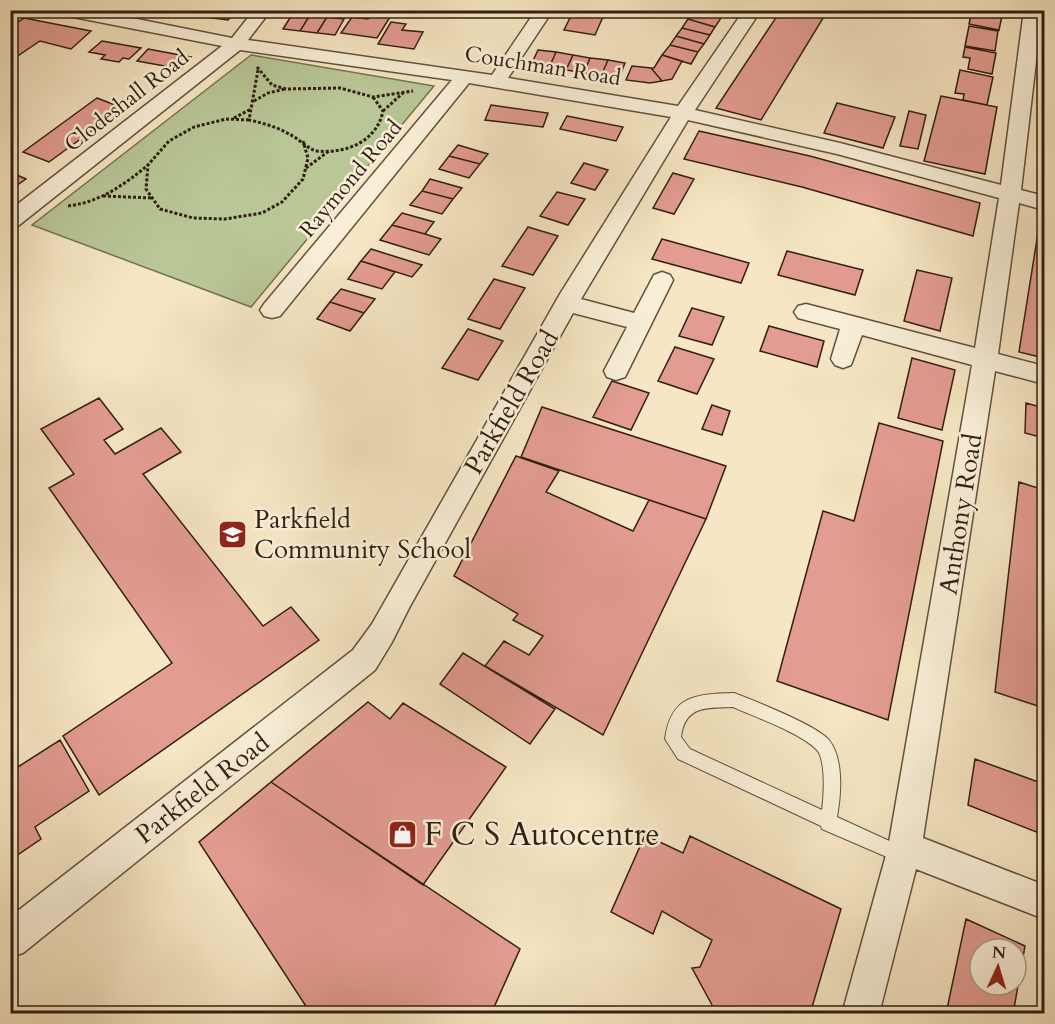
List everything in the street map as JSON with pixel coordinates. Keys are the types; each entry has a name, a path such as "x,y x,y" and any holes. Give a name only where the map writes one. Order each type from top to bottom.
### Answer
{"street":[{"name":"Couchman Road","path":"63,10 244,45 465,76 683,113 840,149 1044,203"},
{"name":"Clodeshall Road","path":"10,221 244,45 263,10"},
{"path":"497,81 545,10"},
{"name":"Parkfield Road","path":"10,940 364,660 382,633 567,303 683,113 753,10"},
{"name":"Anthony Road","path":"860,1014 904,852 1010,195 1035,74 1033,10"},
{"name":"Raymond Road","path":"272,310 465,76"},
{"path":"616,370 662,280"},
{"path":"567,303 641,323"},
{"path":"806,312 1044,375"},
{"path":"843,359 853,324"},
{"path":"904,852 1044,902"}],"lane":[{"path":"828,823 832,800 830,759 823,745 800,730 734,700 701,701 685,709 675,724 673,739 684,754 828,823 904,852"}],"path":[{"path":"244,45 258,70 272,85 286,89"},
{"path":"249,120 258,70"},
{"path":"253,102 268,93 286,89 340,88 373,97 414,91"},
{"path":"232,119 270,124 315,150 341,149 368,140 378,131 383,111 404,93"},
{"path":"373,97 383,111"},
{"path":"34,202 56,206 83,205 125,184 148,165 169,141 194,127 232,119 252,109"},
{"path":"148,165 146,189 160,208 193,218 225,219 262,213 282,202 303,179 308,158 303,141"},
{"path":"306,168 331,150"},
{"path":"102,196 153,198"}],"green space":[{"path":"251,55 434,86 251,307 32,225"}],"building":[{"path":"201,10 219,10 212,18 197,15"},
{"path":"219,10 237,10 228,20 212,18"},
{"path":"574,10 606,10 595,35 564,30"},
{"path":"694,10 721,18 715,27 688,19"},
{"path":"695,10 727,10 721,18"},
{"path":"781,10 828,10 761,120 716,108"},
{"path":"972,10 1003,11 999,30 969,24"},
{"path":"293,13 310,15 300,31 283,29"},
{"path":"371,14 390,17 377,38 341,33 352,17 368,19"},
{"path":"310,15 327,17 317,33 300,31"},
{"path":"327,17 344,19 335,35 317,33"},
{"path":"24,18 91,31 71,49 40,41 10,61 10,27"},
{"path":"688,19 715,27 710,35 682,28"},
{"path":"391,22 406,24 402,30 423,32 414,49 378,44"},
{"path":"969,26 998,31 995,51 965,46"},
{"path":"682,28 710,35 704,44 676,36"},
{"path":"676,36 704,44 698,52 670,45"},
{"path":"102,41 141,48 129,59 123,58 119,62 101,59 105,55 89,52"},
{"path":"670,45 698,52 691,64 662,55"},
{"path":"965,47 996,53 992,74 968,69 970,58 963,57"},
{"path":"148,49 191,57 181,69 137,61"},
{"path":"538,50 556,52 549,68 531,65"},
{"path":"556,52 573,55 566,70 549,68"},
{"path":"573,55 590,58 584,73 566,70"},
{"path":"662,55 682,61 672,79 662,81 651,68 654,68"},
{"path":"590,58 608,60 601,76 584,73"},
{"path":"608,60 625,63 619,78 601,76"},
{"path":"632,66 651,68 662,81 650,83 626,80"},
{"path":"960,70 993,77 987,105 963,100 964,94 955,93"},
{"path":"941,96 997,107 985,174 924,161"},
{"path":"97,98 123,108 49,162 23,152"},
{"path":"837,103 895,117 883,148 824,133"},
{"path":"491,105 548,113 543,127 485,120"},
{"path":"909,111 926,115 918,149 900,146"},
{"path":"567,116 623,127 616,141 560,129"},
{"path":"699,131 810,156 980,203 973,236 802,187 684,159"},
{"path":"458,145 488,154 480,164 449,156"},
{"path":"449,156 480,164 469,178 439,169"},
{"path":"584,163 608,170 595,190 571,183"},
{"path":"10,172 26,179 10,190"},
{"path":"673,173 694,179 674,214 653,208"},
{"path":"430,179 462,188 453,199 422,191"},
{"path":"422,191 453,199 442,214 410,205"},
{"path":"557,192 585,199 568,225 540,216"},
{"path":"402,213 434,222 425,234 392,225"},
{"path":"1040,220 1044,221 1044,358 1019,352"},
{"path":"392,225 441,239 429,255 380,240"},
{"path":"528,227 558,236 533,275 502,266"},
{"path":"662,239 749,263 741,283 652,259"},
{"path":"371,249 422,265 412,277 361,261"},
{"path":"787,251 863,270 855,295 778,275"},
{"path":"361,261 395,272 382,289 348,279"},
{"path":"917,270 952,278 940,331 904,321"},
{"path":"494,279 525,288 500,329 468,319"},
{"path":"341,289 375,299 364,313 330,302"},
{"path":"330,302 364,313 350,331 317,319"},
{"path":"692,308 724,317 712,345 679,336"},
{"path":"769,326 824,341 817,367 760,351"},
{"path":"468,329 503,341 478,380 442,368"},
{"path":"675,347 714,359 697,394 658,381"},
{"path":"912,358 955,370 942,430 898,418"},
{"path":"612,381 649,393 631,430 593,417"},
{"path":"99,398 123,429 104,440 115,454 161,428 181,452 143,474 263,626 291,607 319,640 99,795 63,736 172,663 49,488 74,474 41,429"},
{"path":"1026,403 1044,408 1044,438 1025,433"},
{"path":"712,405 730,411 722,435 702,429"},
{"path":"542,407 726,466 706,519 521,457"},
{"path":"879,423 943,441 888,720 777,681 823,511 854,521"},
{"path":"516,456 559,471 546,492 633,531 649,500 706,519 603,735 485,666 504,641 529,655 543,636 513,620 518,614 454,576"},
{"path":"1019,482 1044,490 1044,708 995,692"},
{"path":"463,653 555,709 530,744 440,684"},
{"name":"F C S Autocentre","path":"368,702 390,719 403,703 506,767 423,885 271,782"},
{"path":"60,740 89,791 35,827 41,839 10,860 10,772"},
{"path":"975,759 1044,784 1044,835 968,805"},
{"path":"271,782 520,949 491,1014 311,1014 199,842"},
{"path":"645,835 683,853 690,836 841,909 810,1014 709,1014 712,1005 692,968 700,967 712,940 662,911 653,934 611,912"},
{"path":"966,919 1005,937 968,937 968,997 1016,997 1013,1014 946,1014"}],"place":[{"name":"Parkfield Community School","path":"233,534"},
{"name":"F C S Autocentre","path":"403,834"}]}
